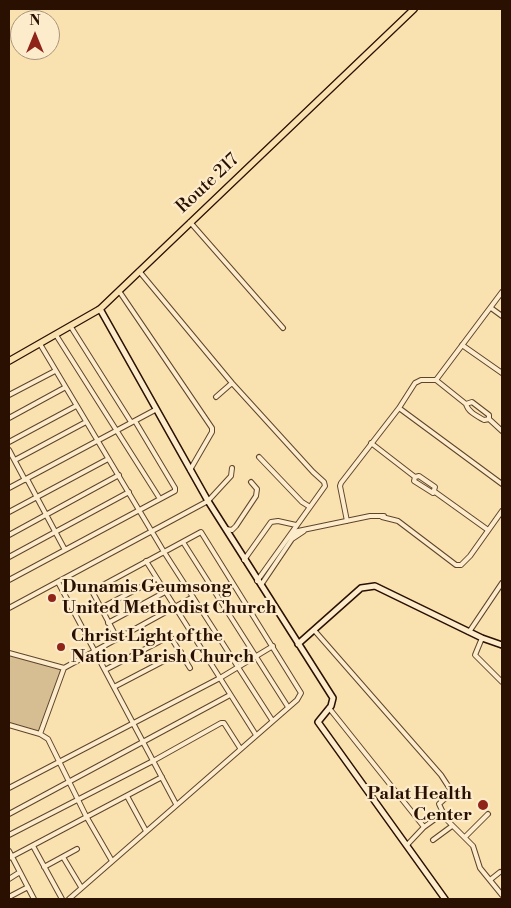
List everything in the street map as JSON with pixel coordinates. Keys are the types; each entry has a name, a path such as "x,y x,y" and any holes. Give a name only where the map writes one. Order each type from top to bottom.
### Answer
{"main road":[{"name":"Route 217","path":"9,361 100,309 414,9"}],"street":[{"path":"190,222 283,328"},
{"path":"139,271 232,383 324,482 325,486 296,525 258,583"},
{"path":"119,291 212,428 212,432 190,470"},
{"path":"436,380 502,292"},
{"path":"491,308 502,316"},
{"path":"100,309 155,410 208,501 258,583 333,698 329,708 318,722 445,899"},
{"path":"9,580 160,499 174,491 175,488 71,326"},
{"path":"56,335 160,499"},
{"path":"40,344 64,388 98,440 164,552 272,720"},
{"path":"462,345 502,374"},
{"path":"9,395 54,371"},
{"path":"347,521 340,486 399,408 415,383 422,380 436,380 466,404 468,409 478,417 484,420 489,419"},
{"path":"216,396 232,383"},
{"path":"9,418 64,388"},
{"path":"466,404 472,402 489,415 489,419 502,431"},
{"path":"9,442 76,406"},
{"path":"399,408 502,484"},
{"path":"9,488 155,410"},
{"path":"14,460 86,422"},
{"path":"371,444 415,477 419,476 435,487 435,492"},
{"path":"9,450 65,550"},
{"path":"259,457 302,502 310,507"},
{"path":"9,512 108,459"},
{"path":"9,608 208,501 231,476 232,468"},
{"path":"9,535 118,475"},
{"path":"415,477 414,481 430,493 435,492 488,530"},
{"path":"226,530 232,530 236,526 256,496 257,489 251,482"},
{"path":"9,557 129,492"},
{"path":"258,583 292,539 304,530 370,516 391,518 456,565 464,563 502,511"},
{"path":"244,560 271,522 278,520 296,525"},
{"path":"68,899 288,707 301,693 201,532 93,590 100,608 117,638"},
{"path":"184,542 288,707"},
{"path":"146,561 256,735"},
{"path":"100,608 156,579"},
{"path":"58,582 176,804"},
{"path":"469,632 502,583"},
{"path":"298,644 352,594 368,586 375,586 469,632 502,645"},
{"path":"108,623 165,592"},
{"path":"40,734 64,668 194,597"},
{"path":"314,630 446,783 452,792 439,804 442,814 475,851 480,868 502,895"},
{"path":"105,670 170,636 190,668"},
{"path":"482,638 475,656 502,682"},
{"path":"9,788 220,678 273,646"},
{"path":"114,688 181,652"},
{"path":"9,653 64,668"},
{"path":"9,814 230,695"},
{"path":"329,708 424,827"},
{"path":"9,835 153,762 223,723 240,748"},
{"path":"9,725 40,734 48,739 86,816 112,861"},
{"path":"10,858 162,777"},
{"path":"127,796 146,831"},
{"path":"407,845 424,827 442,814"},
{"path":"464,837 488,814"},
{"path":"433,840 452,826"},
{"path":"33,846 62,899"},
{"path":"44,867 78,850"},
{"path":"9,851 10,858 20,872 34,899"},
{"path":"63,857 81,888"},
{"path":"9,878 20,872"},
{"path":"490,880 500,872"},
{"path":"9,897 28,887"}],"shaded area":[{"path":"9,653 64,668 40,734 9,725"}],"place":[{"name":"Dunamis Geumsong United Methodist Church","path":"52,598"},
{"name":"Christ Light of the Nation Parish Church","path":"61,647"},
{"name":"Palat Health Center","path":"483,805"}]}
